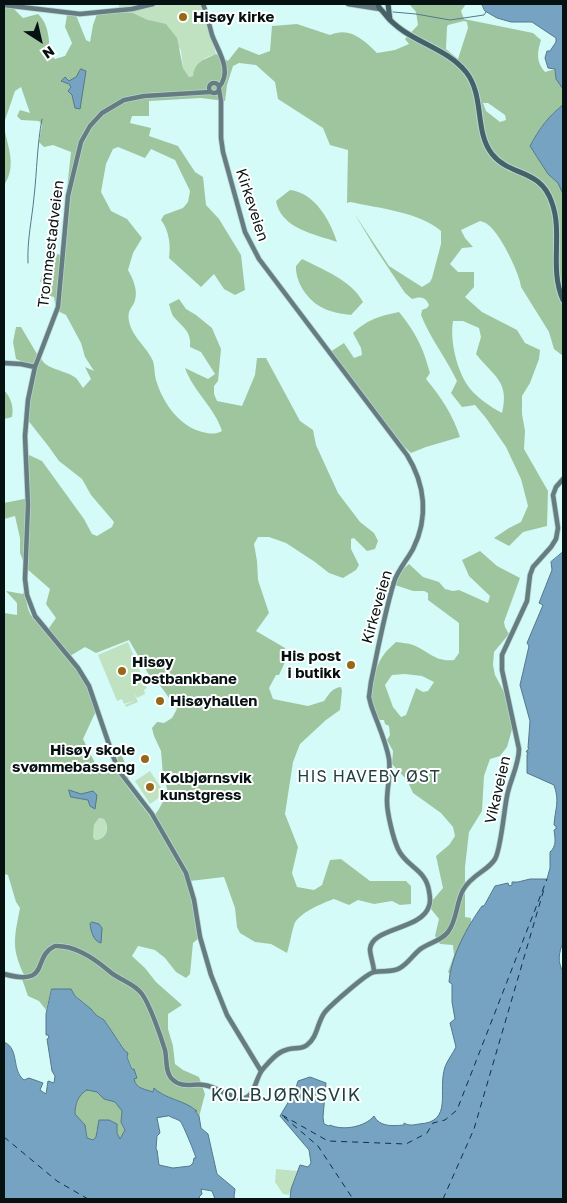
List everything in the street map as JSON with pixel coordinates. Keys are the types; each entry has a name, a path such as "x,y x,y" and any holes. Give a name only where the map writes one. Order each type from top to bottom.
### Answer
{"main road":[{"path":"4,5 80,14 132,10 153,4"},
{"path":"348,4 386,9 388,5"},
{"path":"204,5 214,39 224,63 223,82 208,89 221,105"},
{"path":"388,5 390,20"},
{"path":"379,7 406,34 446,55 462,67 476,91 485,139 489,150 500,162 535,179 547,192 552,200 554,212 557,278 563,300"},
{"path":"211,92 215,93 215,86"},
{"name":"Trommestadveien","path":"188,94 215,86"},
{"name":"Kirkeveien","path":"215,86 221,105 223,152 250,242 260,259 406,455 414,467 421,486 423,502 422,524 416,541 394,582 369,697 370,705 388,756 390,776 388,808 396,845 403,857 425,877 430,900 428,910 421,918 386,933 377,940 370,949 374,972"},
{"name":"Trommestadveien","path":"211,92 144,96 119,102 102,113 84,134 68,196 58,308 35,367 28,400 25,436 28,504 25,571 29,603 45,630 83,674 89,686 116,765 152,814 186,873 194,900 204,951 227,1015 261,1070"},
{"path":"4,363 35,367"},
{"name":"Vikaveien","path":"4,974 25,977 36,974 46,953 55,946 89,956 118,978 134,986 144,996 164,1049 169,1074 174,1080 187,1086 205,1085 241,1099 249,1097 261,1070 281,1052 308,1045 314,1038 326,1010 368,975 374,972 400,969 420,950 446,934 465,888 474,876 493,862 497,856 507,797 519,749 503,679 502,655 527,601 530,574 533,567 556,539 558,528 553,495 556,487 563,479"}],"green space":[{"path":"4,4 18,4 14,9 23,18 38,14 42,18 49,38 50,54 55,59 65,56 72,43 65,27 67,15 76,15 86,40 90,42 97,14 119,11 133,13 148,20 166,24 177,38 183,68 189,77 193,76 198,64 216,54 228,61 239,47 259,55 270,51 272,26 297,24 330,35 344,32 350,33 362,39 377,53 395,50 409,44 405,39 418,25 416,12 411,4 466,4 461,11 464,19 533,33 541,40 538,53 540,65 545,72 555,69 556,79 563,89 563,107 558,109 549,118 530,146 548,174 558,183 563,194 563,356 554,349 549,332 521,287 508,253 492,228 486,223 480,221 461,230 473,247 462,248 450,264 458,272 474,272 474,287 465,297 482,312 517,330 525,343 540,350 539,359 530,383 522,396 522,414 525,431 524,449 548,491 547,526 523,532 509,546 494,538 521,522 528,506 521,479 506,447 486,418 475,405 462,407 451,393 457,381 421,315 422,310 429,305 428,302 422,298 412,299 405,293 354,213 389,266 422,287 430,282 432,278 441,244 441,231 410,215 373,206 347,203 348,150 330,145 323,128 278,99 275,82 256,65 239,63 233,66 227,85 225,101 201,98 149,101 149,116 132,116 130,123 151,128 149,136 178,146 195,172 203,177 206,205 219,219 241,255 245,290 235,295 224,289 214,274 201,287 169,258 169,238 161,220 164,215 183,208 188,202 190,191 175,160 151,149 145,158 118,147 113,149 106,164 101,192 111,211 127,219 142,238 133,253 128,270 136,292 134,303 129,311 129,321 136,337 153,361 159,389 168,406 181,421 198,431 213,434 222,431 185,368 208,379 215,374 201,352 190,347 188,333 173,316 169,304 179,299 186,309 212,328 221,349 218,381 214,386 214,394 217,401 242,406 255,375 257,358 266,358 300,421 313,430 316,445 338,493 360,522 374,533 378,541 375,549 367,551 354,538 351,539 351,549 359,565 356,570 343,578 329,573 286,543 269,537 258,537 254,544 258,580 269,613 256,631 285,648 285,662 279,675 276,675 269,688 273,699 308,706 324,701 335,689 341,687 342,691 340,710 300,744 293,762 285,814 298,847 292,873 297,887 314,890 322,885 330,860 341,859 370,881 406,881 411,886 411,904 400,905 392,901 374,904 358,900 349,905 334,899 300,916 294,925 287,953 271,944 255,942 240,933 237,927 235,908 224,877 190,881 200,937 193,943 190,974 186,978 176,972 165,958 155,950 138,946 132,956 156,982 182,1005 168,1014 168,1029 173,1046 175,1064 199,1077 205,1094 199,1117 194,1108 158,1092 154,1088 153,1092 143,1090 135,1083 133,1079 137,1078 123,1047 104,1020 67,989 52,989 46,1010 39,1001 28,996 22,979 25,977 17,958 15,936 20,908 16,902 8,875 4,874 4,613 17,615 17,603 6,591 23,594 27,586 27,606 32,617 49,628 56,618 46,604 50,589 26,568 20,553 20,538 15,516 4,519 4,503 29,498 26,460 29,455 42,461 84,519 92,534 97,536 112,527 114,522 91,495 82,479 59,461 27,419 33,370 31,365 16,359 13,342 16,327 21,327 37,354 40,353 41,359 48,366 76,378 83,388 91,379 85,367 94,371 85,357 81,343 66,315 56,310 54,297 50,296 40,281 50,251 60,255 71,152 53,145 44,147 39,142 42,125 39,121 21,120 17,116 20,110 30,113 21,87 15,91 4,123","holes":["467,22 468,28 458,59 446,49 448,25","483,103 488,103 505,115 506,120 500,122 486,111","453,321 463,321 479,328 481,337 476,354 502,386 504,393 502,413 482,400 466,383 459,369 452,328","129,640 153,682 159,684 177,709 172,718 164,723 157,722 152,728 161,751 163,775 168,792 152,819 127,786 129,772 121,754 117,756 118,762 97,767 83,739 96,711 87,688 70,656 85,647 96,653","99,818 104,819 107,826 105,835 95,840 93,837 94,825"]},
{"path":"119,4 139,4 141,8 161,4 201,4 216,54 205,58 193,76 189,77 183,68 181,50 148,20 133,13 119,11"},
{"path":"4,127 11,164 8,178 4,185"},
{"path":"290,190 307,196 314,202 326,217 337,242 300,229 285,218 279,210 276,201"},
{"path":"302,259 344,282 358,294 363,302 351,315 333,312 317,305 300,284 296,272 296,266"},
{"path":"399,312 410,327 425,355 430,373 426,379 446,406 460,437 411,453 398,441 330,352 344,343 354,358 362,355 361,348 353,333 374,319"},
{"path":"4,390 10,399 13,409 12,417 4,419"},
{"path":"480,551 497,566 520,578 504,622 509,634 494,652 493,665 495,675 504,692 513,726 507,747 500,756 490,759 484,776 482,811 469,832 465,867 465,917 471,918 471,923 457,952 450,974 448,972 454,955 453,945 440,944 435,936 439,919 431,909 432,901 443,888 436,856 449,845 455,836 453,827 441,813 413,793 407,780 392,764 393,751 387,740 390,735 389,726 385,724 384,720 380,720 375,713 372,686 380,660 396,642 419,647 432,656 441,659 454,660 459,653 459,623 428,600 428,593 413,591 395,585 401,571 409,564 423,577 439,582 445,589 459,590 488,603 490,596 469,576 462,560","holes":["392,675 422,676 434,682 428,691 423,692 416,688 406,715 401,717 393,707 385,685"]},
{"name":"Hisøy Postbankbane","path":"128,642 147,688 144,690 145,694 137,698 134,693 138,702 126,707 125,705 134,701 124,704 122,699 117,701 98,655"},
{"name":"Kolbjørnsvik kunstgress","path":"150,771 165,794 150,804 135,781"},
{"path":"99,818 104,819 107,829 102,838 95,840 93,837 94,825"},
{"path":"87,1090 97,1092 104,1099 115,1102 122,1111 121,1122 125,1130 120,1139 117,1133 117,1124 108,1120 97,1129 96,1137 93,1140 87,1138 86,1131 75,1114 75,1107 80,1095"},
{"path":"276,1169 297,1171 289,1195 283,1194 275,1182"}],"water":[{"path":"482,4 563,4 563,89 556,79 555,69 548,68 545,58 547,51 550,51 556,42 556,38 532,22 511,22 497,18 485,11"},
{"path":"81,69 86,71 80,109 75,108 72,95 68,91 71,87 69,84 61,81 65,77 69,81 76,77"},
{"path":"562,106 563,194 558,183 548,174 530,146 552,114"},
{"path":"563,552 563,943 559,957 563,971 563,1199 290,1199 291,1189 300,1165 308,1167 311,1163 309,1150 280,1116 295,1091 298,1081 310,1077 326,1083 323,1117 324,1124 329,1126 353,1127 365,1123 374,1116 383,1124 391,1125 404,1125 404,1123 409,1125 419,1124 430,1122 437,1118 442,1104 445,1067 456,1047 450,1023 455,1019 452,1002 452,984 449,982 456,952 471,923 482,906 484,906 495,886 508,883 509,886 512,885 512,882 530,879 547,879 550,868 550,852 555,842 554,830 556,826 554,825 557,796 554,785 527,773 528,752 526,752 529,748 530,721 520,685 529,646 527,643 543,605 539,603 552,570 551,562"},
{"path":"69,790 81,794 93,791 97,795 95,809 90,806 88,800 71,797"},
{"path":"92,922 99,924 102,928 101,943 93,935 90,924"},
{"path":"52,989 71,989 75,996 104,1020 128,1053 127,1057 132,1069 134,1069 137,1078 134,1079 137,1085 153,1092 154,1088 197,1111 195,1111 199,1116 201,1128 208,1134 217,1174 235,1189 235,1199 215,1199 212,1191 201,1189 200,1199 4,1199 4,1042 12,1049 20,1076 24,1080 29,1078 43,1083 40,1090 46,1094 48,1081 54,1083 55,1076 52,1071 47,1039 49,1038 46,1035 46,1014","holes":["87,1090 97,1092 104,1099 115,1102 122,1111 121,1122 125,1130 120,1139 117,1133 117,1124 109,1120 99,1120 96,1137 93,1140 87,1138 85,1125 75,1114 78,1100 81,1094","169,1116 180,1121 184,1127 196,1158 194,1158 190,1166 173,1168 159,1165 156,1149 157,1136 160,1133 157,1118"]}],"waterway":[{"path":"393,12 450,20 484,15 486,12"},
{"path":"28,263 42,119"}],"ferry route":[{"path":"282,1115 328,1141 406,1144 427,1133 433,1123 445,1120 457,1110 547,879"},
{"path":"443,1199 474,1129 544,889"},
{"path":"284,1117 318,1146 353,1199"},
{"path":"4,1137 57,1181 88,1199"}],"place":[{"name":"Hisøy kirke","path":"183,17"},
{"name":"His post i butikk","path":"351,665"},
{"name":"Hisøy Postbankbane","path":"122,671"},
{"name":"Hisøyhallen","path":"160,701"},
{"name":"Hisøy skole svømmebasseng","path":"145,759"},
{"name":"Kolbjørnsvik kunstgress","path":"150,787"}],"district":[{"name":"HIS HAVEBY ØST","path":"369,777"},
{"name":"KOLBJØRNSVIK","path":"286,1095"}]}
